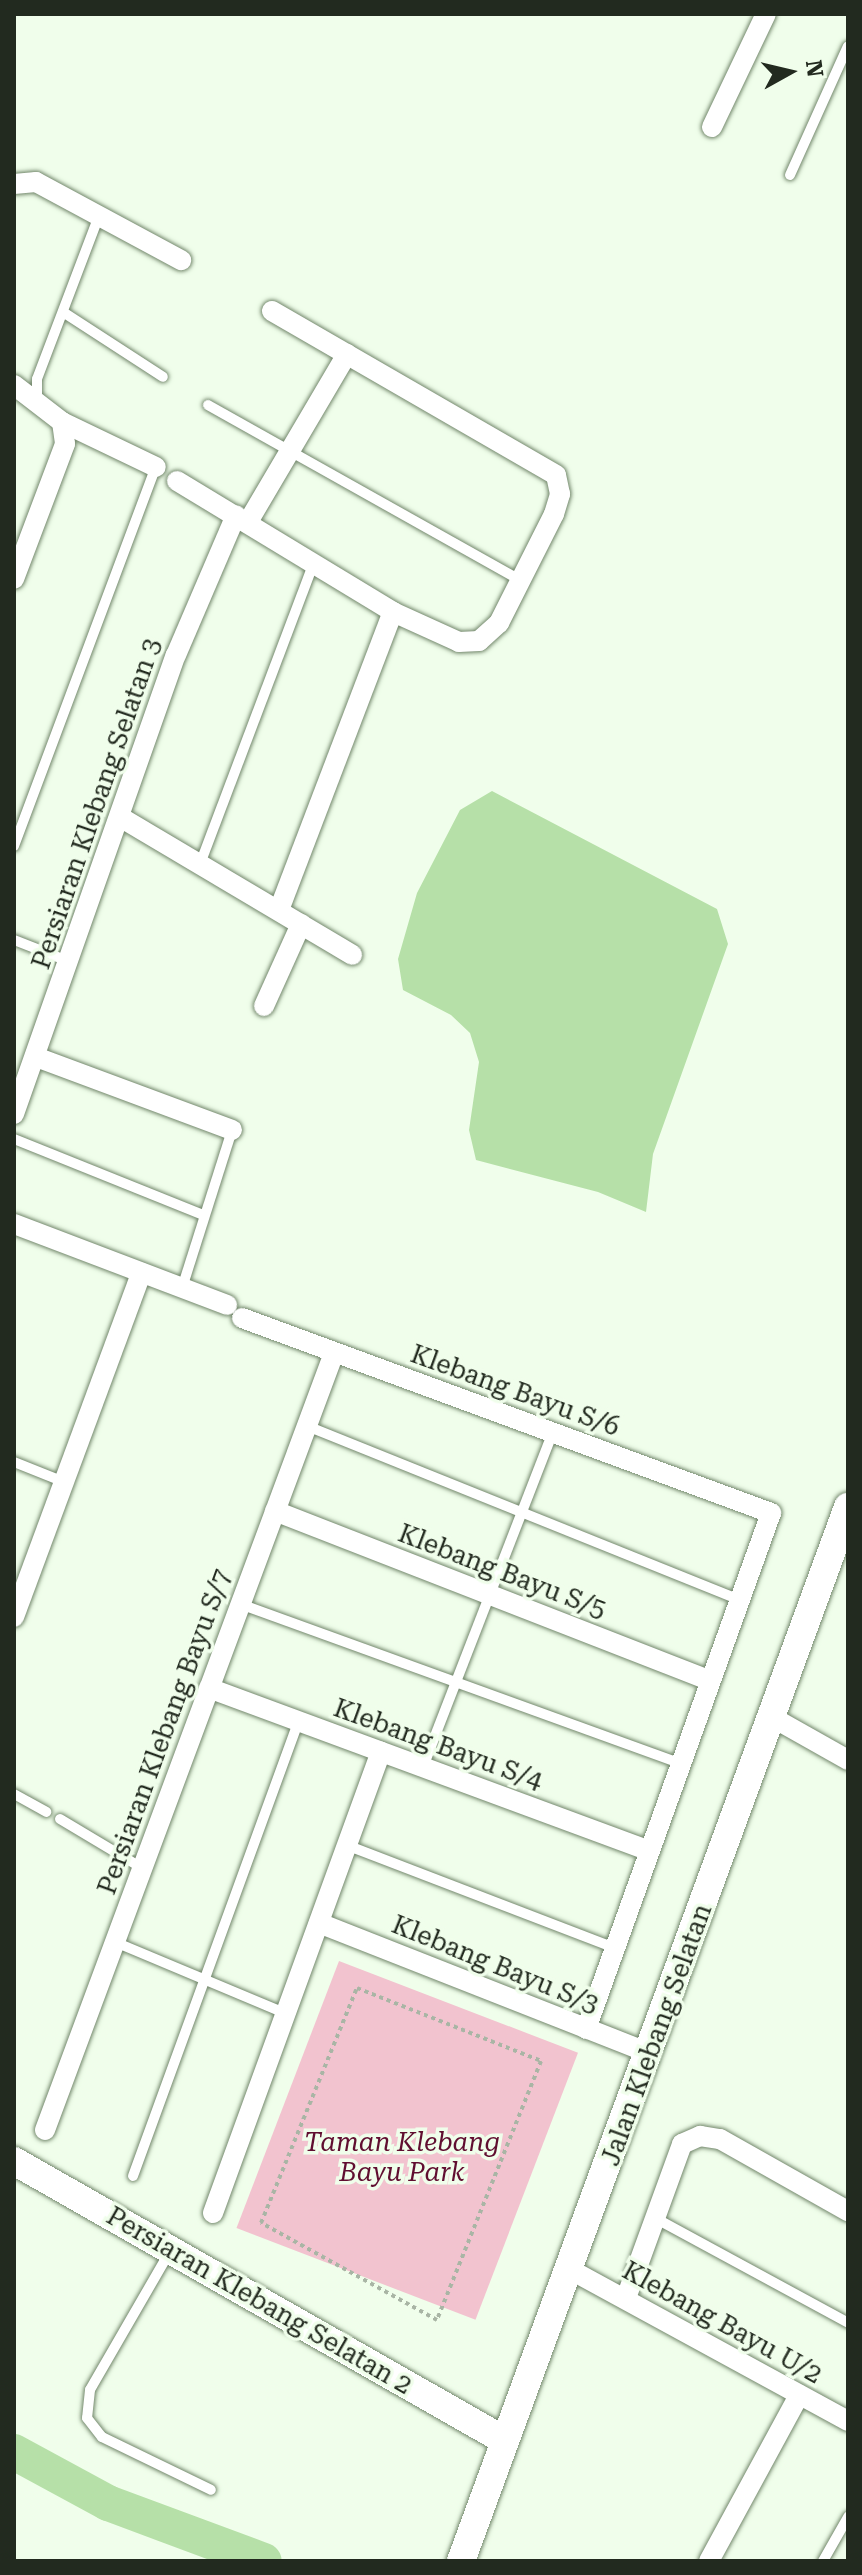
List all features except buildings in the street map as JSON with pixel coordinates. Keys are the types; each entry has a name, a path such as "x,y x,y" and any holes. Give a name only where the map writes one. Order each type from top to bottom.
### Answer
{"street":[{"path":"712,127 766,14"},
{"path":"14,184 36,182 181,260"},
{"path":"177,481 393,612 459,642 479,641 499,623 560,494 556,475 272,311"},
{"name":"Persiaran Klebang Selatan 3","path":"14,1114 176,655 242,518 289,452 347,354"},
{"path":"14,385 37,398 62,422 156,467"},
{"path":"14,579 60,466 62,422"},
{"path":"279,910 393,612"},
{"path":"120,817 352,955"},
{"path":"264,1006 301,924"},
{"path":"36,1057 232,1130"},
{"name":"Klebang Bayu S/6","path":"14,1224 182,1288 334,1353 771,1513 739,1600"},
{"path":"14,1617 141,1273"},
{"name":"Persiaran Klebang Bayu S/7","path":"45,2130 334,1353"},
{"name":"Klebang Bayu S/5","path":"275,1511 710,1681"},
{"name":"Jalan Klebang Selatan","path":"461,2561 651,2054 770,1716 846,1519"},
{"path":"586,2029 739,1600"},
{"name":"Klebang Bayu S/4","path":"209,1688 649,1851"},
{"path":"770,1716 848,1760"},
{"path":"213,2213 381,1752"},
{"name":"Klebang Bayu S/3","path":"319,1923 651,2054"},
{"path":"626,2298 682,2144 700,2136 720,2139 848,2211"},
{"name":"Persiaran Klebang Selatan 2","path":"14,2161 504,2440"},
{"name":"Klebang Bayu U/2","path":"571,2270 848,2421"},
{"path":"709,2561 799,2395"}],"lane":[{"path":"790,175 848,46"},
{"path":"37,398 37,379 100,215"},
{"path":"63,312 163,377"},
{"path":"208,405 521,581"},
{"path":"14,846 156,467"},
{"path":"200,864 314,563"},
{"path":"14,940 70,962"},
{"path":"182,1288 232,1130"},
{"path":"14,1139 203,1215"},
{"path":"307,1426 523,1509 739,1600"},
{"path":"423,1767 553,1432"},
{"path":"14,1462 66,1483"},
{"path":"240,1604 681,1764"},
{"path":"133,2176 299,1721"},
{"path":"14,1794 46,1812"},
{"path":"60,1819 142,1868"},
{"path":"349,1846 615,1948"},
{"path":"115,1942 287,2014"},
{"path":"655,2218 848,2323"},
{"path":"170,2251 90,2390 87,2418 102,2437 211,2490"},
{"path":"823,2561 848,2517"}],"path":[{"path":"357,1988 541,2061 437,2320 261,2223 357,1988"}],"green space":[{"name":"Taman Klebang Bayu Park","path":"339,1961 578,2053 476,2320 237,2228"}],"shaded area":[{"path":"492,791 717,909 728,944 653,1154 646,1212 598,1192 476,1160 469,1130 479,1062 470,1033 451,1015 403,990 398,959 417,893 460,810"}],"waterway":[{"path":"14,2452 108,2503 264,2561"}]}
